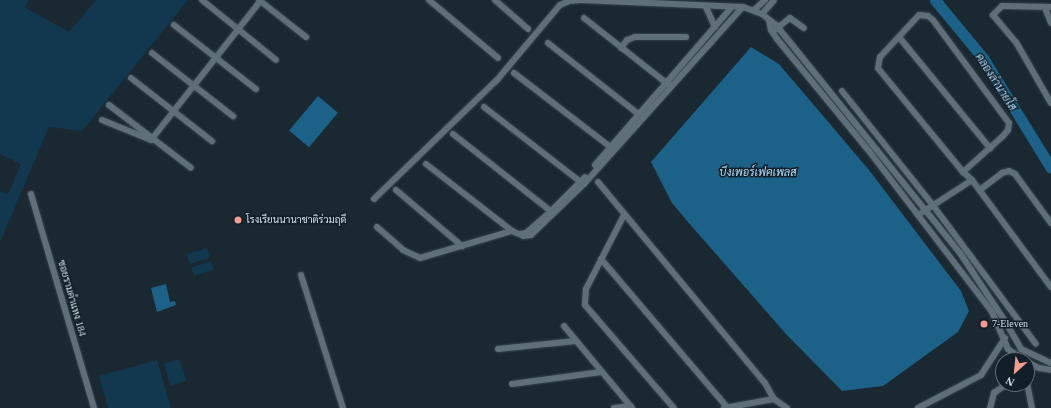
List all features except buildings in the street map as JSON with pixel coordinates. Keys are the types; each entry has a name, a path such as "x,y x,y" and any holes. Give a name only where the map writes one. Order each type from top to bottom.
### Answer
{"street":[{"path":"202,0 276,60"},
{"path":"102,120 151,140 260,0 306,37"},
{"path":"429,0 498,58"},
{"path":"495,0 528,29"},
{"path":"374,199 497,80 555,10 569,0 706,7 743,7 762,14 778,27 830,92 921,213 992,312 1004,340 1013,352"},
{"path":"754,10 765,0"},
{"path":"762,14 774,0"},
{"path":"1051,23 1048,8 1002,6 993,15 1016,42 1051,103"},
{"path":"706,7 715,26"},
{"path":"426,164 512,231 519,234 531,235 582,183 669,85 743,7"},
{"path":"669,85 731,8"},
{"path":"963,172 1008,130 1009,123 933,20 928,16 919,15 880,57 878,68 963,172 981,189 1051,287"},
{"path":"584,18 669,85"},
{"path":"773,32 790,18 804,28"},
{"path":"769,20 773,32 824,97 921,213 960,253 1021,349 1044,362 1051,363"},
{"path":"174,24 256,89"},
{"path":"622,48 627,40 635,37 686,37"},
{"path":"899,37 990,148"},
{"path":"548,43 641,117"},
{"path":"152,53 233,116"},
{"path":"514,73 613,149"},
{"path":"131,78 212,141"},
{"path":"842,91 932,204 1036,344"},
{"path":"824,97 830,92"},
{"path":"109,105 191,168"},
{"path":"484,107 582,183"},
{"path":"453,134 553,213"},
{"path":"981,189 1002,173 1009,171 1015,174 1051,224"},
{"path":"921,213 932,204 972,180"},
{"path":"598,182 624,215 766,383 774,399 787,408"},
{"path":"396,190 462,246"},
{"name":"ซอยรามคำแหง 184","path":"31,194 94,408"},
{"path":"624,215 600,259 586,289 585,305 674,408"},
{"path":"377,227 403,250 420,258 512,231"},
{"path":"600,259 728,408"},
{"path":"301,275 343,408"},
{"path":"564,326 601,372 632,407"},
{"path":"918,408 981,375 1010,333"},
{"path":"498,349 576,340"},
{"path":"1035,366 1051,370"},
{"path":"512,384 601,372"},
{"path":"990,408 995,392"},
{"path":"1029,392 1032,408"},
{"path":"724,408 774,399"},
{"path":"614,408 632,407"}],"shaded area":[{"path":"0,0 29,0 24,7 69,32 96,0 188,0 82,131 49,127 0,242 0,191 8,194 21,164 0,154"},
{"path":"207,248 210,258 190,264 187,254"},
{"path":"211,261 214,270 194,276 191,267"},
{"path":"179,359 186,381 171,386 164,364"},
{"path":"157,360 171,408 108,408 99,376"}],"water":[{"name":"บึงเพอร์เฟคเพลส","path":"751,47 779,64 869,170 961,291 969,311 958,332 883,386 842,391 786,334 672,203 651,162"},
{"path":"318,96 338,113 309,147 289,130"},
{"path":"166,284 170,302 175,301 176,305 157,312 151,288"}],"waterway":[{"name":"คลองลำนายโส","path":"935,0 983,58 1051,168"}],"place":[{"name":"โรงเรียนนานาชาติร่วมฤดี","path":"238,220"},
{"name":"7-Eleven","path":"984,324"}]}
